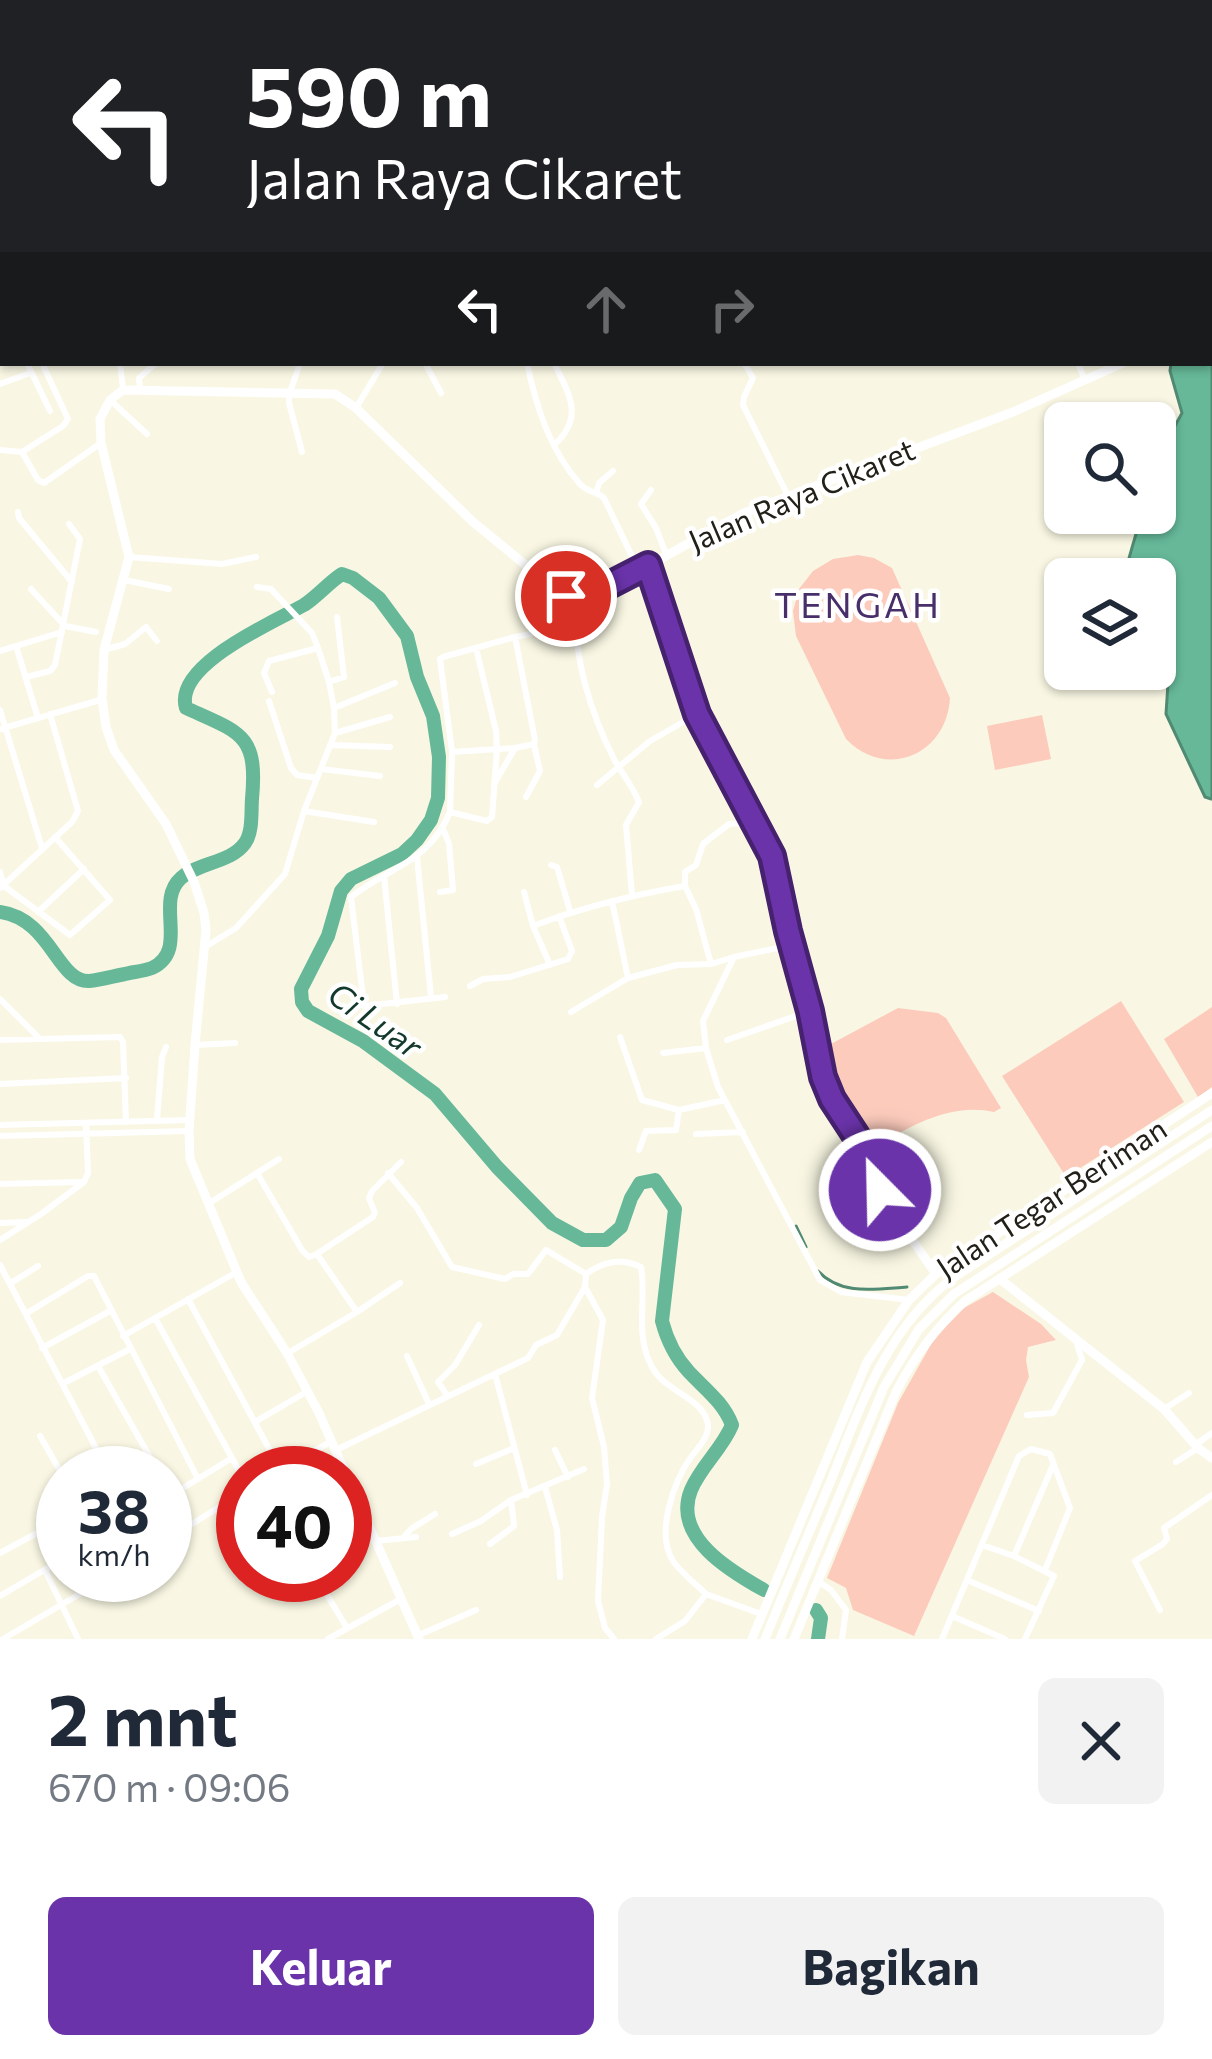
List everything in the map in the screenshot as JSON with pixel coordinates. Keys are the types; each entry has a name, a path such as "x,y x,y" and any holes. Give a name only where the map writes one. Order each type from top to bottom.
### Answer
{"main road":[{"name":"Jalan Raya Cikaret","path":"575,598 644,568 745,513 1013,412 1117,366"},
{"path":"418,1637 334,1445 287,1353 251,1300 190,1159 204,914 166,824 114,750 106,727 101,699 104,650 129,557 101,442 100,419 110,400 123,390 335,394 356,408 472,521 557,591 575,598"},
{"path":"644,568 697,714 772,856 827,1088 872,1160 886,1202 936,1274"},
{"name":"Jalan Tegar Beriman","path":"752,1639 866,1362 909,1300 936,1274 1212,1093"},
{"name":"Jalan Tegar Beriman","path":"765,1639 881,1363 909,1321 940,1288 1212,1110"},
{"name":"Jalan Tegar Beriman","path":"780,1639 884,1387 919,1329 940,1306 1212,1126"},
{"name":"Jalan Tegar Beriman","path":"794,1639 896,1392 927,1340 965,1301 1212,1142"},
{"path":"1000,1279 1164,1409 1212,1458"},
{"path":"837,1433 843,1450"},
{"path":"864,1435 874,1447"},
{"path":"798,1561 811,1566"}],"street":[{"path":"0,450 22,452 67,423 43,366"},
{"path":"120,366 123,390"},
{"path":"140,390 139,378 153,366"},
{"path":"299,366 289,395 302,452"},
{"path":"356,408 380,366"},
{"path":"427,366 441,393"},
{"path":"528,366 554,445 581,485 604,498 644,568"},
{"path":"554,445 565,436 573,408 555,366"},
{"path":"746,366 753,378 743,406 788,496"},
{"path":"1079,366 1085,381"},
{"path":"0,384 29,368 50,411"},
{"path":"110,400 147,434"},
{"path":"22,452 38,481 44,483 101,442"},
{"path":"596,491 614,470"},
{"path":"651,490 641,505 666,554"},
{"path":"18,512 72,582"},
{"path":"26,677 55,665 80,539 69,524"},
{"path":"129,557 222,564 256,556"},
{"path":"124,580 169,590"},
{"path":"205,947 236,928 285,874 334,734 329,682 312,633 271,589 257,587"},
{"path":"31,589 63,629"},
{"path":"575,598 574,625 592,713 639,802 626,825 632,895"},
{"path":"329,682 344,677 337,616"},
{"path":"445,997 364,1006 351,897 417,857 443,828 450,812 452,752 440,659 574,625"},
{"path":"104,650 125,644 146,627 157,640"},
{"path":"0,651 63,629 96,632"},
{"path":"514,637 540,771 526,797"},
{"path":"16,646 38,718"},
{"path":"317,778 297,775 291,768 264,673 269,661 319,648"},
{"path":"450,812 490,820 496,730 476,648"},
{"path":"334,708 395,683"},
{"path":"3,728 101,699"},
{"path":"0,710 43,848"},
{"path":"2,887 78,811 50,714"},
{"path":"597,785 658,735 697,714"},
{"path":"334,734 390,717"},
{"path":"452,752 534,744"},
{"path":"330,745 390,747"},
{"path":"493,787 515,748"},
{"path":"321,769 380,776"},
{"path":"304,811 374,822"},
{"path":"711,964 685,886 685,872 696,865 703,844 729,824 758,832"},
{"path":"440,892 453,890 443,828"},
{"path":"0,872 2,887 70,935 110,901 55,837"},
{"path":"417,857 431,998"},
{"path":"551,865 557,867 570,911"},
{"path":"38,912 85,868"},
{"path":"384,876 397,1004"},
{"path":"533,926 570,911 685,886"},
{"path":"524,892 550,965"},
{"path":"612,901 628,978"},
{"path":"470,986 571,955 559,916"},
{"path":"571,1012 628,978 792,945"},
{"path":"738,956 703,1021 712,1072 725,1100 820,1280 841,1292 909,1300"},
{"path":"0,999 39,1038"},
{"path":"727,1040 810,1011"},
{"path":"0,1040 120,1036 126,1122"},
{"path":"620,1037 642,1100 679,1110 725,1100"},
{"path":"195,1045 235,1043"},
{"path":"158,1120 166,1047"},
{"path":"663,1053 706,1048"},
{"path":"0,1084 126,1078"},
{"path":"640,1150 646,1131 676,1130 679,1110"},
{"path":"0,1125 158,1120 190,1125"},
{"path":"0,1240 84,1182 88,1173 86,1124"},
{"path":"0,1136 86,1135 190,1125"},
{"path":"697,1134 743,1132"},
{"path":"208,1204 278,1159"},
{"path":"257,1174 309,1257 373,1217 369,1198 401,1162"},
{"path":"388,1173 417,1208 452,1267 505,1280 513,1274 528,1274 547,1250 586,1274"},
{"path":"0,1184 84,1182"},
{"path":"0,1222 30,1221"},
{"path":"317,1254 357,1312"},
{"path":"586,1274 616,1260 640,1267 641,1334 649,1362 666,1386 694,1401 708,1422 706,1437 678,1478 665,1523 674,1562 706,1594 761,1614"},
{"path":"0,1265 95,1446"},
{"path":"10,1284 38,1266"},
{"path":"123,1336 237,1271"},
{"path":"334,1445 528,1358 536,1346 557,1335 585,1287 586,1274"},
{"path":"27,1312 88,1276 95,1279 198,1479"},
{"path":"287,1353 400,1283"},
{"path":"585,1287 603,1320 592,1398 607,1484 598,1601 605,1628 614,1639"},
{"path":"188,1299 266,1446"},
{"path":"42,1348 110,1312"},
{"path":"155,1318 225,1446"},
{"path":"447,1395 438,1382 455,1365 479,1324"},
{"path":"1028,1415 1056,1410 1082,1360 1076,1341"},
{"path":"62,1384 130,1349"},
{"path":"407,1356 429,1404"},
{"path":"98,1366 144,1446"},
{"path":"495,1374 527,1495"},
{"path":"255,1422 308,1391"},
{"path":"1164,1409 1190,1393"},
{"path":"1176,1462 1212,1433"},
{"path":"40,1436 46,1446"},
{"path":"476,1463 514,1448"},
{"path":"942,1639 1022,1452 1038,1449 1050,1454 1070,1508 1045,1570"},
{"path":"555,1450 568,1477"},
{"path":"1014,1556 1054,1462"},
{"path":"192,1483 216,1468"},
{"path":"452,1534 512,1500 584,1469"},
{"path":"545,1487 557,1530 560,1577"},
{"path":"1160,1610 1136,1561 1163,1544 1167,1539 1164,1528 1210,1497"},
{"path":"490,1544 514,1526 512,1500"},
{"path":"403,1538 435,1514"},
{"path":"0,1553 36,1534"},
{"path":"375,1541 416,1537"},
{"path":"982,1545 1053,1574 1025,1639"},
{"path":"0,1596 36,1575"},
{"path":"967,1580 1039,1611"},
{"path":"818,1582 846,1610 842,1639"},
{"path":"656,1639 685,1621 706,1594"},
{"path":"328,1639 401,1599"},
{"path":"61,1602 76,1638"},
{"path":"3,1639 69,1602"},
{"path":"331,1602 347,1628"},
{"path":"418,1637 476,1610"},
{"path":"952,1616 1005,1639"},
{"path":"833,1639 843,1626"},
{"path":"981,1639 993,1635"}],"shaded area":[{"path":"1171,366 1212,366 1212,799 1205,797 1166,714 1168,690 1176,690 1176,558 1129,558 1136,534 1176,534 1176,424 1182,413"},
{"path":"858,555 892,568 950,698 946,718 927,747 896,759 862,752 846,739 796,636 793,611 799,589 813,571 833,559"},
{"path":"1042,715 1051,759 995,770 987,726"},
{"path":"1121,1001 1184,1102 1066,1177 1002,1076"},
{"path":"1212,1007 1212,1087 1198,1097 1164,1039"},
{"path":"898,1008 946,1018 1001,1108 946,1113 873,1148 835,1087 829,1045"},
{"path":"993,1292 1041,1324 1056,1340 1028,1347 1029,1377 914,1636 853,1610 846,1588 827,1578 898,1403 934,1339 964,1308"}],"waterway":[{"name":"Ci Luar","path":"0,912 31,926 78,979 142,971 163,960 171,938 174,888 188,873 239,850 250,828 253,777 248,748 233,731 186,708 186,692 195,676 229,647 304,605 342,574 379,598 407,636 433,716 438,798 417,840 402,854 351,879 341,891 328,936 301,989 302,1002 308,1011 363,1041 435,1094 552,1223 583,1240 606,1240 621,1227 640,1183 655,1180 675,1209 664,1328 680,1361 719,1403 732,1425 691,1490 690,1523 721,1562 764,1590"},
{"path":"796,1226 806,1247"},
{"path":"818,1271 848,1288 907,1287"},
{"name":"Ci Luar","path":"816,1610 821,1618 818,1639"}],"district":[{"name":"TENGAH","path":"858,605"}],"route":[{"path":"566,596 584,598 648,565 697,714 772,856 823,1077 872,1160 880,1190"}]}
